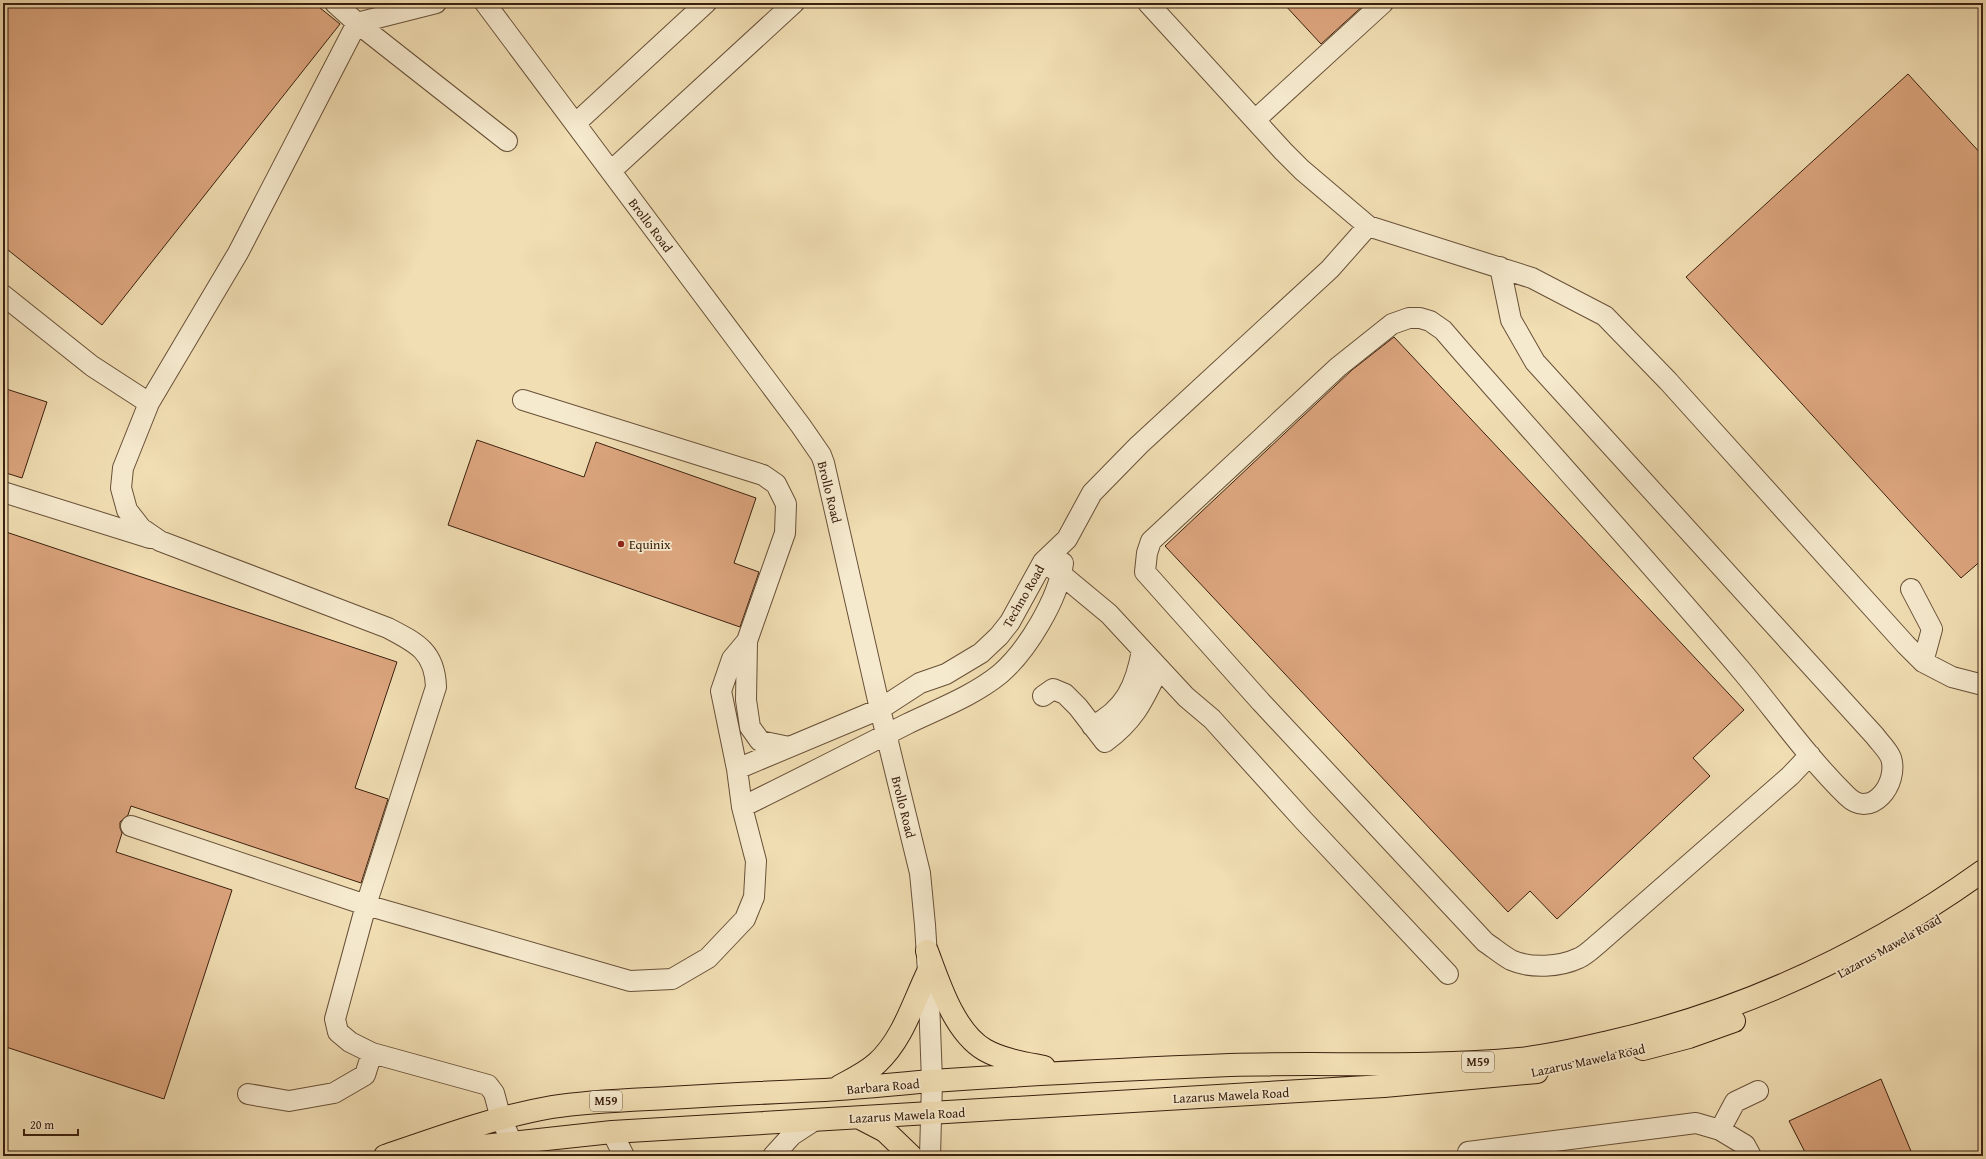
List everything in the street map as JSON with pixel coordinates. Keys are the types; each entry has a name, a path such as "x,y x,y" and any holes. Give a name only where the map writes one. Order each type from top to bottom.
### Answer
{"main road":[{"name":"Lazarus Mawela Road","path":"932,1082 1087,1072 1233,1065 1366,1063 1440,1065 1524,1059 1571,1051 1644,1034 1721,1010 1809,974 1870,942 1943,899 1983,871"},
{"name":"Lazarus Mawela Road","path":"440,1156 474,1147 612,1132 1453,1081 1537,1072 1582,1064 1689,1037 1760,1012 1880,954 1983,890"},
{"path":"927,961 955,1015 973,1040 984,1049 1021,1063 1087,1072"},
{"path":"834,1090 877,1063 891,1047 904,1026 927,961"},
{"name":"Barbara Road","path":"834,1090 932,1082"},
{"name":"M59","path":"386,1156 450,1133 501,1119 543,1109 595,1101 834,1090"},
{"path":"860,1118 885,1131 911,1156"}],"street":[{"path":"335,3 357,23 507,141"},
{"path":"160,541 141,528 127,510 121,488 124,468 149,403 238,253 357,23 436,3"},
{"name":"Brollo Road","path":"485,3 576,123 821,455 920,873 927,961 932,1082 930,1156"},
{"path":"576,123 706,3"},
{"path":"611,171 794,3"},
{"path":"1148,3 1302,170 1368,226 1532,278 1605,316 1668,381 1923,662 1952,677 1983,685"},
{"path":"1255,120 1383,3"},
{"path":"1066,539 1092,493 1116,466 1330,269 1368,226"},
{"path":"1500,267 1511,320 1535,362 1875,736 1891,759 1891,777 1888,786 1874,802 1866,805 1854,804 1810,755 1736,665 1443,330 1430,321 1420,318 1409,318 1392,324 1338,367 1151,541 1147,553 1144,572 1486,942 1512,960 1538,966 1564,963 1580,958 1790,776 1810,755"},
{"path":"3,295 92,366 149,403"},
{"path":"523,400 763,475 776,484 786,504 785,533 747,641 746,700 750,726 760,741 789,747"},
{"path":"3,492 160,541 388,628 409,639 424,651 435,672 436,687 366,905 334,1020 338,1032 350,1042 372,1053 488,1085 494,1093 501,1119 512,1142"},
{"name":"Techno Road","path":"737,769 880,709 920,683 946,674 981,653 999,636 1010,622 1043,562 1066,539"},
{"name":"Techno Road","path":"742,807 963,697 1000,674 1020,653 1037,629 1062,575 1066,539"},
{"path":"1043,562 1062,575 1109,614 1186,697 1212,719 1305,822 1448,974"},
{"path":"1911,589 1932,629 1923,662"},
{"path":"131,826 366,905 630,981 672,978 708,958 745,919 754,897 756,861 742,807 737,769 721,691 732,659 747,641"},
{"path":"1092,726 1105,720 1115,711 1129,694 1138,672 1142,650"},
{"path":"1043,696 1053,689 1065,694 1078,707 1104,742 1131,719 1142,704 1159,668"},
{"path":"248,1094 289,1101 334,1093 365,1075 372,1053"},
{"path":"1720,1130 1735,1102 1758,1091"},
{"path":"773,1156 792,1135 815,1120"},
{"path":"1468,1152 1696,1123 1720,1130 1745,1145 1751,1156"},
{"path":"612,1132 624,1156"}],"building":[{"path":"3,3 314,3 340,24 102,325 3,246"},
{"path":"1283,3 1366,3 1321,44"},
{"path":"1908,74 1983,156 1983,559 1961,578 1686,277"},
{"path":"1394,337 1744,710 1693,758 1710,776 1557,919 1530,891 1508,912 1165,546 1352,370"},
{"path":"3,388 47,402 22,478 3,472"},
{"name":"Equinix","path":"477,440 584,477 596,442 756,498 734,563 759,572 740,627 448,525"},
{"path":"3,531 397,662 355,788 388,799 361,883 131,806 128,815 120,822 122,833 116,852 232,890 164,1099 3,1046"},
{"path":"1881,1079 1913,1156 1807,1156 1789,1121"}],"place":[{"name":"Equinix","path":"621,544"}]}
